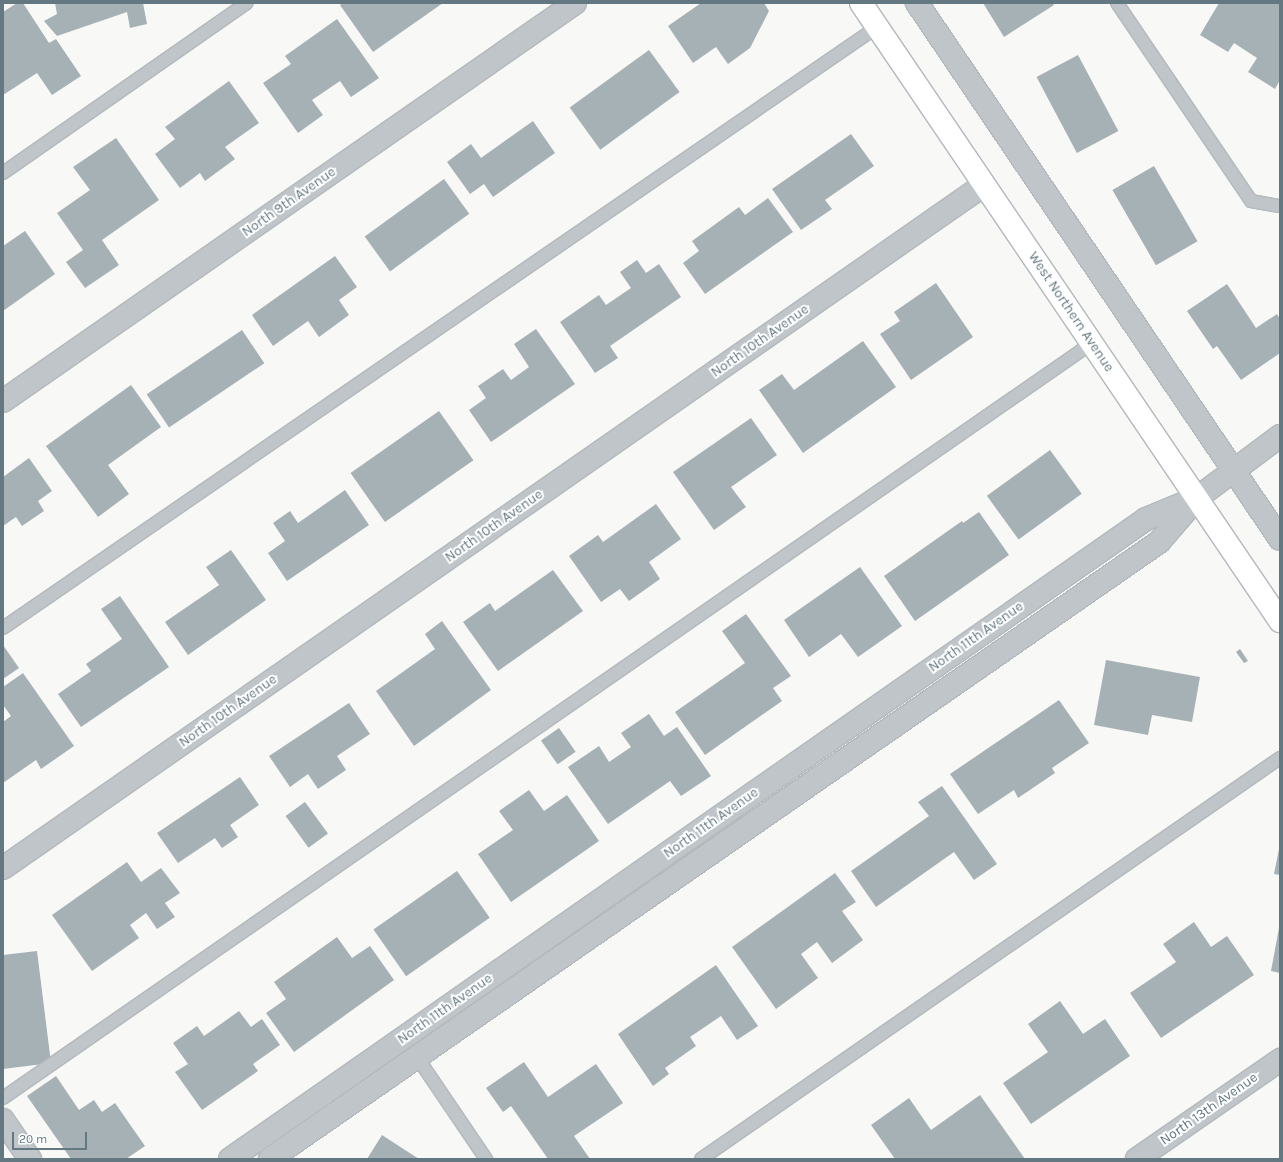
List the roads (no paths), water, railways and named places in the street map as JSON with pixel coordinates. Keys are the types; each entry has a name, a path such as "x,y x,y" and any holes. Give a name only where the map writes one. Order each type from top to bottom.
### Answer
{"main road":[{"name":"West Northern Avenue","path":"861,3 1280,621"}],"street":[{"name":"North 9th Avenue","path":"3,401 575,3"},
{"path":"917,3 1280,539"},
{"name":"North 10th Avenue","path":"3,868 984,185"},
{"name":"North 11th Avenue","path":"270,1159 1159,542 1197,498 1280,436"},
{"name":"North 11th Avenue","path":"230,1159 1146,519 1197,498"},
{"name":"North 13th Avenue","path":"1137,1159 1280,1060"},
{"path":"3,1120 30,1159"}],"lane":[{"path":"3,172 247,3"},
{"path":"1117,3 1251,200 1280,206"},
{"path":"3,628 877,28"},
{"path":"3,1098 1092,343"},
{"path":"701,1159 1280,758"},
{"path":"417,1056 486,1159"}]}
